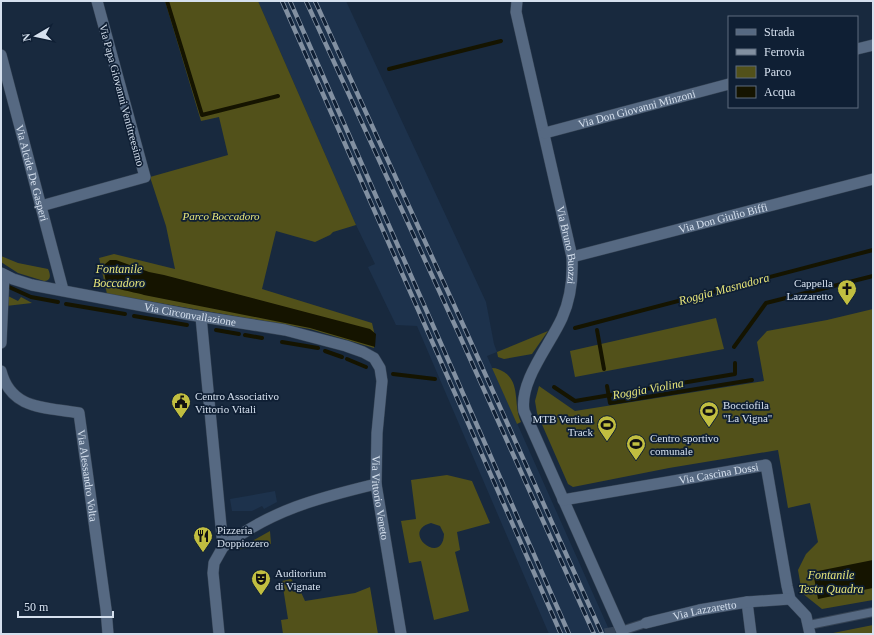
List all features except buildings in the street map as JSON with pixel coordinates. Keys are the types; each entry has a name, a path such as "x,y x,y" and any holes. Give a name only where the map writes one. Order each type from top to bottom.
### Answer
{"street":[{"name":"Via Papa Giovanni Ventitreesimo","path":"41,206 145,177 97,1"},
{"name":"Via Bruno Buozzi","path":"517,1 516,12 572,257 572,280 566,308 559,325 527,384 523,399 525,415 622,632"},
{"path":"858,49 873,44"},
{"name":"Via Alcide De Gasperi","path":"1,55 63,290"},
{"name":"Via Don Giovanni Minzoni","path":"545,134 728,84"},
{"name":"Via Don Giulio Biffi","path":"572,257 873,179"},
{"path":"1,343 2,274"},
{"name":"Via Circonvallazione","path":"2,274 13,280 27,284 201,317 312,336 356,349 370,355 377,361"},
{"path":"201,317 223,547"},
{"name":"Via Vittorio Veneto","path":"377,361 380,368 382,381 377,433 376,484 401,634"},
{"name":"Via Alessandro Volta","path":"1,371 7,386 15,396 23,402 36,406 79,413 106,609 108,634"},
{"name":"Via Cascina Dossi","path":"563,500 766,466 790,598"},
{"path":"219,634 213,573 214,563 223,547 257,524 284,511 310,501 376,484"},
{"path":"790,598 806,616 810,630 873,612"},
{"name":"Via Lazzaretto","path":"622,632 646,623 699,610 747,602 790,598"},
{"path":"747,602 751,634"}],"shaded area":[{"path":"258,1 346,1 486,302 494,344 497,352 487,356 611,634 549,634 417,326 396,325 368,267 375,264 356,225"},
{"path":"275,491 277,502 264,509 262,506 252,511 232,511 230,499"}],"green space":[{"name":"Parco Boccadoro","path":"165,1 258,1 356,225 333,232 315,242 276,231 262,289 372,323 375,336 374,348 310,329 107,294 99,258 114,254 175,269 166,226 150,177 228,155 219,117 201,121"},
{"path":"1,256 18,263 48,269 50,273 49,279 44,281 18,273 1,262"},
{"path":"6,295 18,301 21,297 32,303 6,306"},
{"name":"Centro sportivo comunale","path":"873,309 873,600 822,609 802,593 798,570 806,554 818,542 810,503 788,508 778,450 669,468 573,487 568,484 537,413 535,401 539,386 575,411 764,381 757,342 767,331 827,320"},
{"path":"716,318 724,349 575,377 570,351"},
{"path":"548,331 532,354 504,359 498,357 497,352"},
{"path":"492,368 504,372 513,382 517,409 521,422 517,424"},
{"path":"447,475 472,481 490,523 457,532 460,550 455,552 469,611 434,620 421,561 409,563 401,521 416,519 411,480","holes":["431,523 440,526 444,534 442,543 437,547 431,547 425,544 419,533 422,527"]},
{"path":"270,531 271,544 236,550"},
{"path":"291,579 300,590 305,601 355,593 370,587 378,634 283,634 281,620 288,619 282,581"},
{"path":"873,625 873,634 828,634"}],"water":[{"name":"Fontanile Boccadoro","path":"110,260 116,260 149,272 370,329 376,334 375,347 310,328 114,288 108,285 104,272 105,264"},
{"name":"Fontanile Testa Quadra","path":"873,560 873,588 818,599 813,572"}],"waterway":[{"path":"167,1 202,115 278,96"},
{"path":"389,69 501,41"},
{"name":"Roggia Masnadora","path":"575,328 873,250"},
{"name":"Roggia Violina","path":"734,347 766,303 873,276"},
{"name":"Roggia Violina","path":"9,287 31,297 58,302"},
{"name":"Roggia Violina","path":"66,304 125,314"},
{"name":"Roggia Violina","path":"134,316 187,325"},
{"name":"Roggia Violina","path":"216,330 239,334"},
{"path":"597,330 604,369"},
{"name":"Roggia Violina","path":"245,335 262,338"},
{"name":"Roggia Violina","path":"282,342 318,348"},
{"name":"Roggia Violina","path":"325,351 342,357"},
{"name":"Roggia Violina","path":"347,359 366,367"},
{"name":"Roggia Violina","path":"554,387 575,401 735,374 735,363"},
{"name":"Roggia Violina","path":"393,374 435,379"},
{"path":"607,386 610,403 752,380"}],"tunnel":[{"path":"605,634 621,631"}],"railway":[{"path":"282,1 561,634"},
{"path":"290,1 569,634"},
{"path":"306,1 458,332 594,634"},
{"path":"315,1 602,634"}],"place":[{"name":"Cappella Lazzaretto","path":"847,306"},
{"name":"Centro Associativo Vittorio Vitali","path":"181,419"},
{"name":"Bocciofila \"La Vigna\"","path":"709,428"},
{"name":"MTB Vertical Track","path":"607,442"},
{"name":"Centro sportivo comunale","path":"636,461"},
{"name":"Pizzeria Doppiozero","path":"203,553"},
{"name":"Auditorium di Vignate","path":"261,596"}]}
